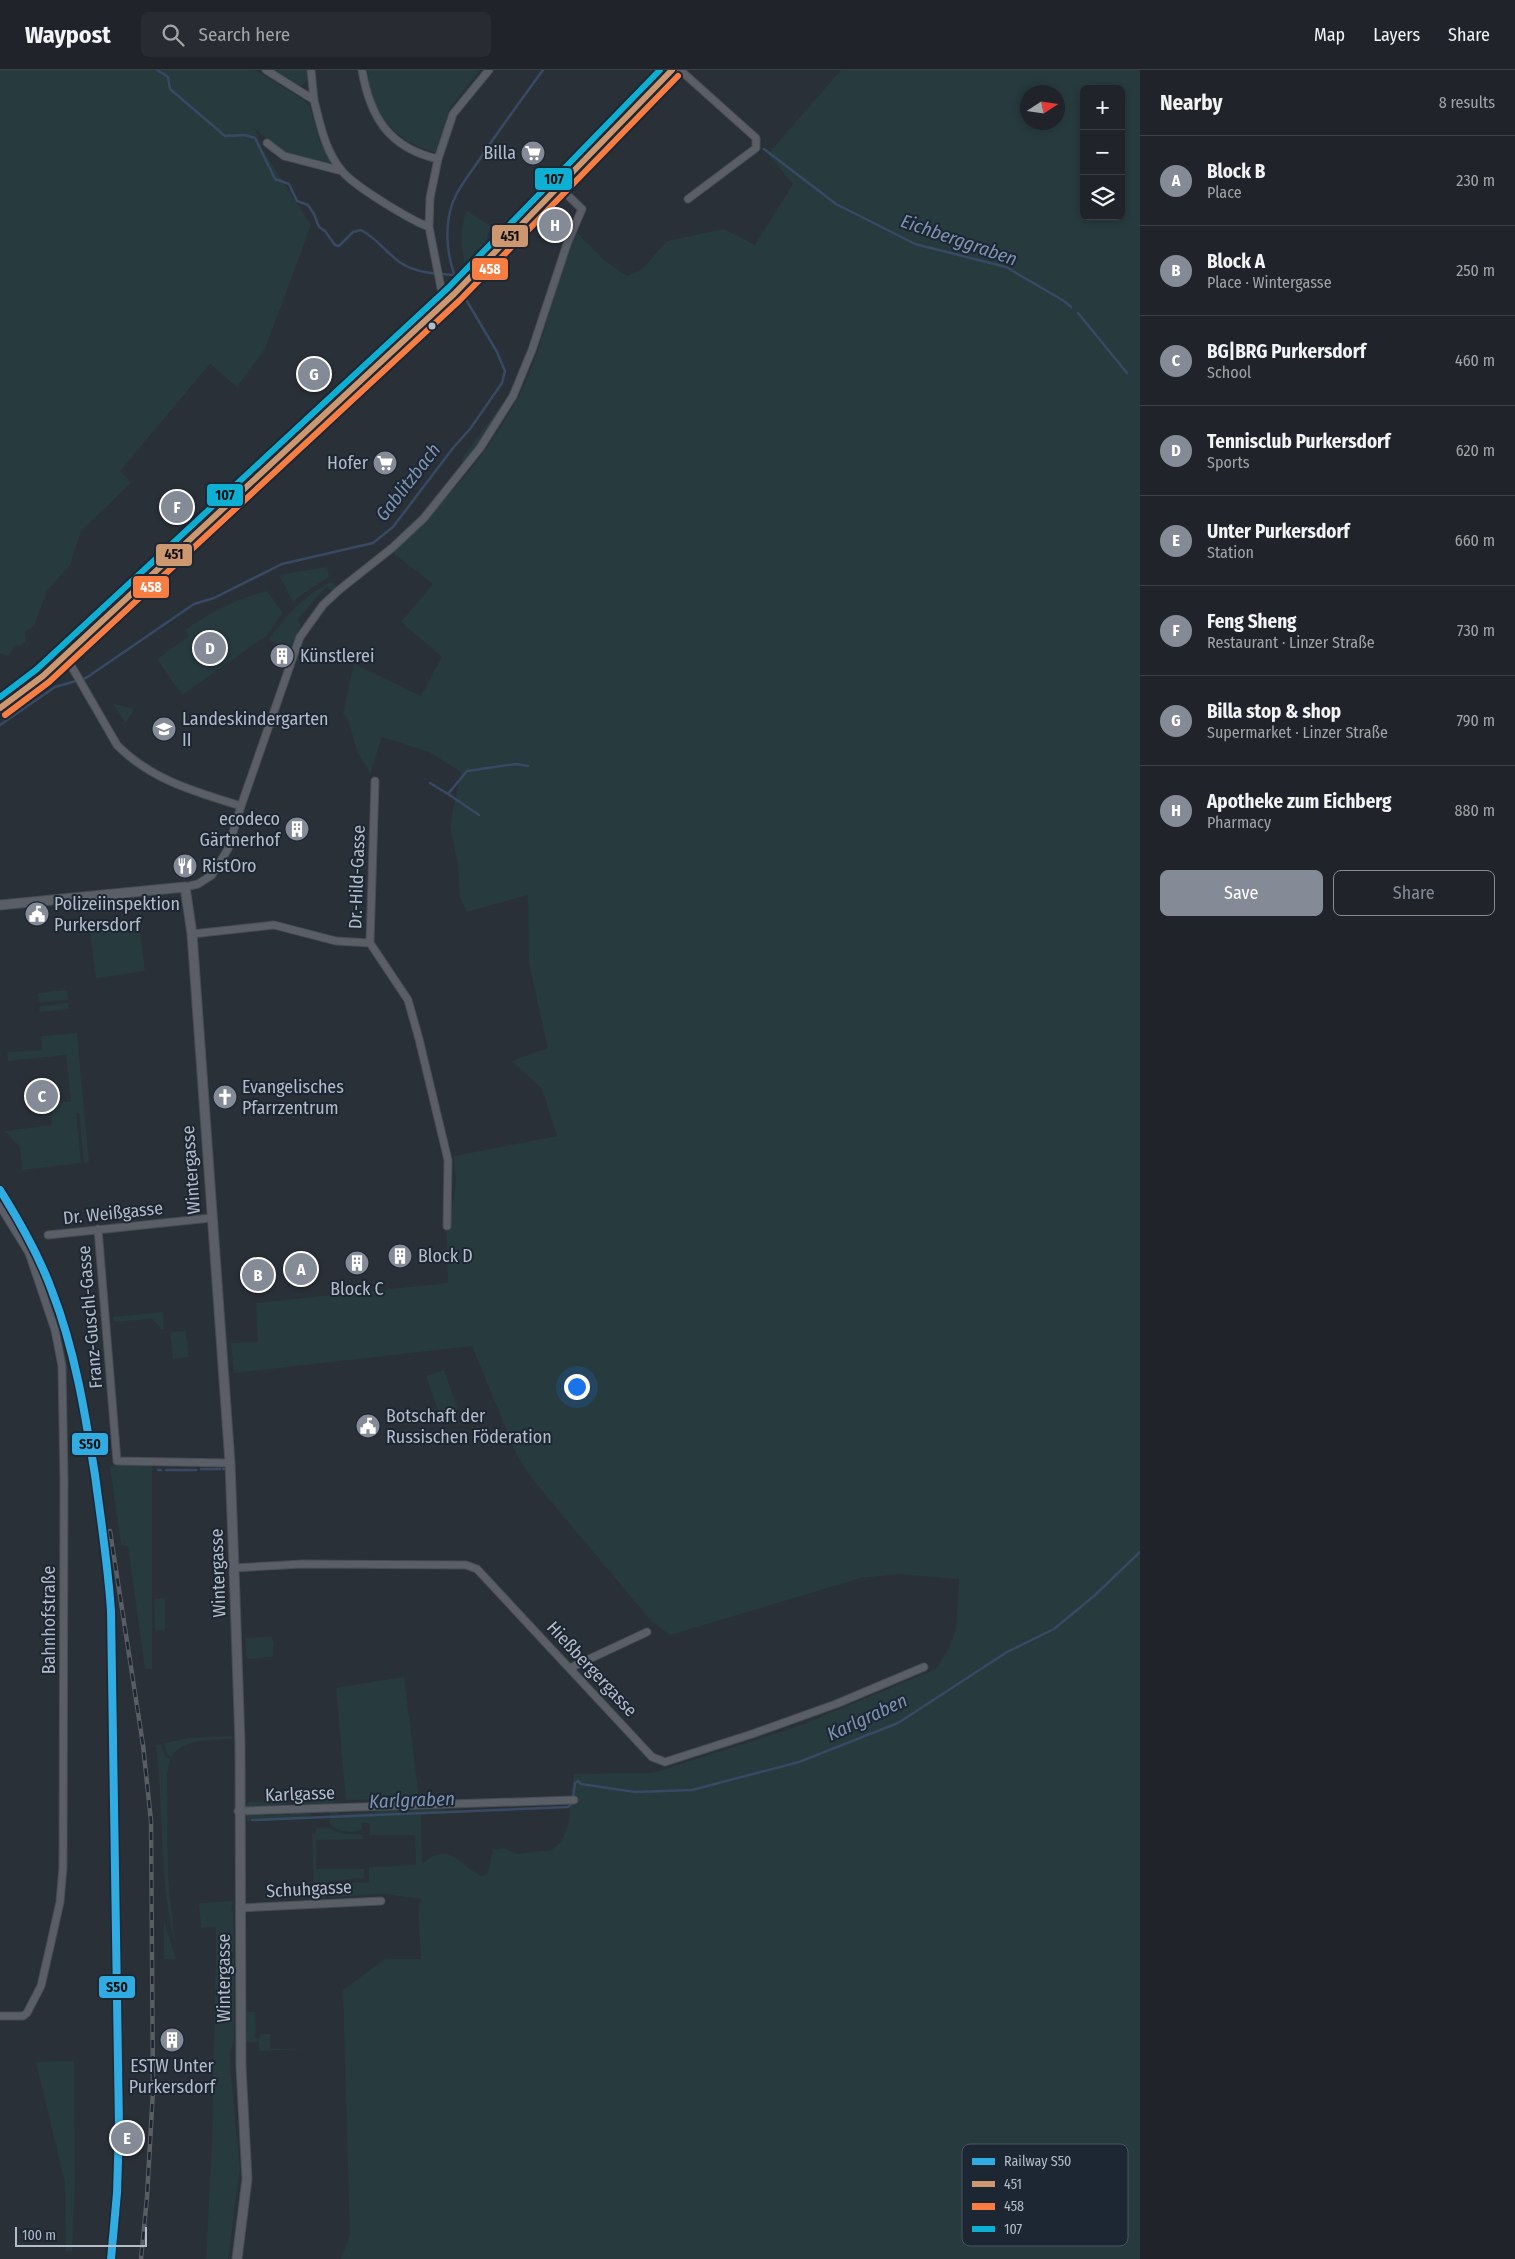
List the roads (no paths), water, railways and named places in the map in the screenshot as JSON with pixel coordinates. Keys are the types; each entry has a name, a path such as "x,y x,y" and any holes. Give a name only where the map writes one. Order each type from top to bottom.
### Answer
{"main road":[{"path":"0,708 43,676 454,294 672,70"}],"street":[{"path":"266,70 314,100"},
{"path":"311,70 314,100 324,140 342,171"},
{"path":"362,70 366,94 372,110 381,124 402,144 422,154 438,159"},
{"path":"444,302 429,227 430,198 438,159 453,114 489,70"},
{"path":"680,70 756,138 756,148 688,199"},
{"path":"267,143 284,156 342,171 376,196 418,223 429,227"},
{"path":"0,906 185,887 203,882 216,870 228,848 300,637 323,605 392,548 424,518 480,448 514,396 532,350 567,244 582,209 558,187"},
{"path":"65,655 118,745 142,767 181,787 241,806"},
{"name":"Dr.-Hild-Gasse","path":"192,934 274,925 336,941 370,943 375,780"},
{"name":"Wintergasse","path":"185,887 192,934 230,1463 234,1568 240,1743 238,1811 241,2067 247,2178 237,2259"},
{"path":"370,943 408,1000 419,1039 448,1160 447,1226"},
{"name":"Bahnhofstraße","path":"0,1206 29,1253 55,1330 62,1366 64,1481 63,1867 60,1902 41,1986 27,2013 23,2016 0,2016"},
{"name":"Dr. Weißgasse","path":"48,1235 211,1218"},
{"name":"Franz-Guschl-Gasse","path":"98,1229 117,1461 230,1463"},
{"name":"Hießbergergasse","path":"234,1568 302,1564 466,1565 477,1569 652,1757 665,1762 752,1734 924,1668"},
{"path":"570,1668 647,1632"},
{"name":"Karlgasse","path":"238,1811 574,1800"},
{"name":"Schuhgasse","path":"240,1908 381,1901"}],"waterway":[{"path":"157,70 168,77 170,89 225,136 245,135 255,138 275,179 289,184 297,201 308,205 319,227 325,231 335,245 339,246 353,232 361,230 401,263 413,269 454,275"},
{"name":"Gablitzbach","path":"459,286 449,252 448,227 452,204 464,181 543,70"},
{"name":"Eichberggraben","path":"764,149 836,204 915,244 1006,267 1071,307"},
{"name":"Gablitzbach","path":"0,725 55,687 86,678 194,604 214,598 282,564 373,543 393,527 453,448 470,429 502,383 505,371 497,352 461,291"},
{"name":"Eichberggraben","path":"1078,313 1127,373"},
{"path":"430,783 448,794 467,771 516,764 528,766"},
{"path":"448,794 479,815"},
{"path":"201,1469 220,1469"},
{"path":"166,1470 196,1470"},
{"name":"Karlgraben","path":"573,1797 575,1783 578,1781 581,1784 635,1792 692,1790 799,1762 898,1723 1007,1652 1054,1629 1094,1596 1140,1552"},
{"name":"Karlgraben","path":"252,1820 568,1807 572,1803"}],"railway":[{"path":"110,1531 143,1745 151,1821 153,2090 147,2197 141,2259"}],"rail line":[{"name":"S50","path":"0,1190 22,1227 41,1265 67,1336 78,1382 95,1475 108,1577 111,1611 119,2128 117,2193 111,2259"}],"place":[{"name":"Billa","path":"533,153"},
{"name":"Apotheke zum Eichberg","path":"555,225"},
{"name":"Billa stop & shop","path":"314,374"},
{"name":"Hofer","path":"385,463"},
{"name":"Feng Sheng","path":"177,507"},
{"name":"Tennisclub Purkersdorf","path":"210,648"},
{"name":"Künstlerei","path":"282,656"},
{"name":"Landeskindergarten II","path":"164,729"},
{"name":"ecodeco Gärtnerhof","path":"297,829"},
{"name":"RistOro","path":"185,866"},
{"name":"Polizeiinspektion Purkersdorf","path":"37,914"},
{"name":"BG|BRG Purkersdorf","path":"42,1096"},
{"name":"Evangelisches Pfarrzentrum","path":"225,1097"},
{"name":"Block D","path":"400,1256"},
{"name":"Block C","path":"357,1263"},
{"name":"Block B","path":"301,1269"},
{"name":"Block A","path":"258,1275"},
{"name":"Botschaft der Russischen Föderation","path":"368,1426"},
{"name":"ESTW Unter Purkersdorf","path":"172,2040"},
{"name":"Unter Purkersdorf","path":"127,2138"}]}
